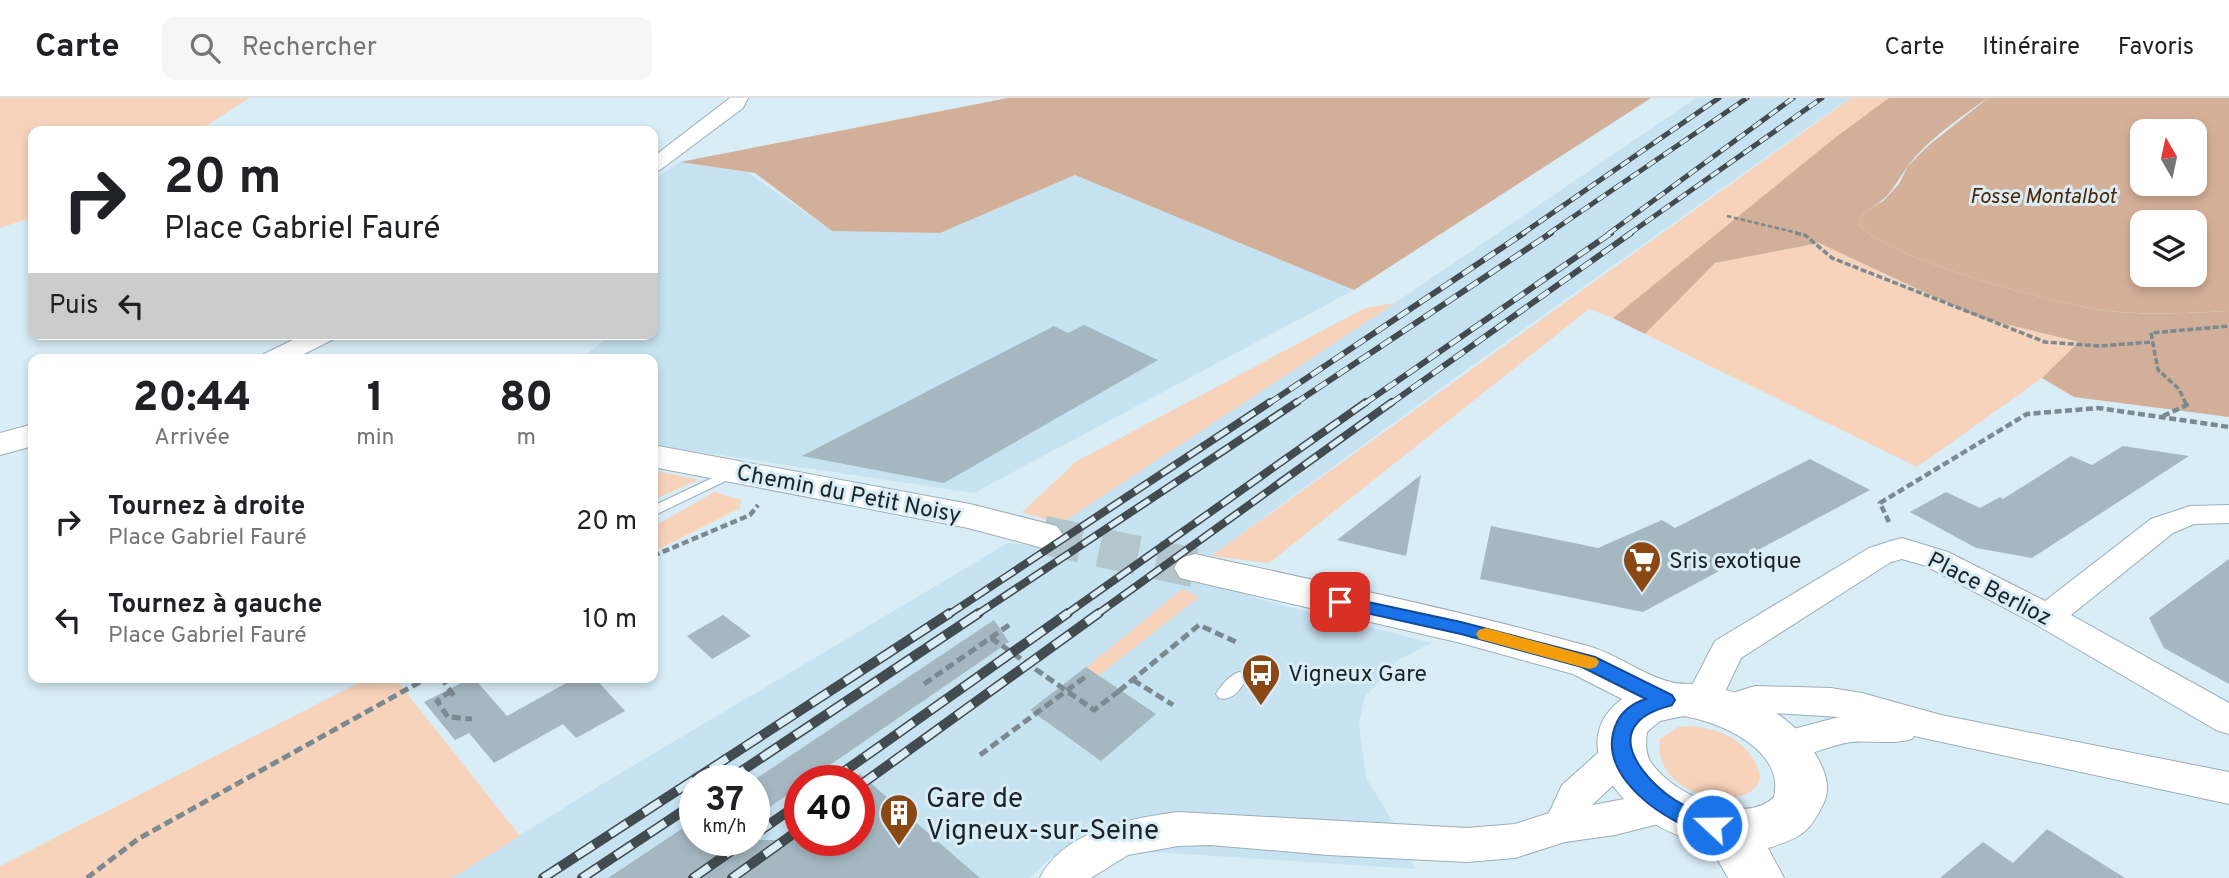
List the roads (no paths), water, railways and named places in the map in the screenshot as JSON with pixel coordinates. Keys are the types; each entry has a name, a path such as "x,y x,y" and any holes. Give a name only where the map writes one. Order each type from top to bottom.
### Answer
{"street":[{"path":"658,162 737,104 739,98"},
{"path":"283,354 313,340"},
{"path":"0,444 28,436"},
{"name":"Chemin du Petit Noisy","path":"658,457 970,516 1043,535"},
{"path":"2047,616 2162,526 2190,515 2229,514"},
{"name":"Place Berlioz","path":"1698,703 1727,650 1880,555 1902,548 1937,559 2047,616 2229,720"},
{"path":"1195,568 1461,628 1588,662 1698,703 1758,724 1783,745 1796,764 1802,782 1801,800 1791,814 1775,825 1754,830 1727,829 1696,822 1646,791 1632,772 1623,753 1622,734 1629,718 1644,707 1698,703 1755,698 1831,702 1862,707 1941,729 2229,788"},
{"path":"1783,745 1852,728 1941,729"},
{"path":"1565,825 1576,796 1623,753"},
{"path":"1061,878 1080,859 1115,840 1170,828 1467,845 1515,841 1565,825 1615,819 1668,807"},
{"path":"1727,829 1757,878"}],"lane":[{"path":"658,509 734,471"},
{"path":"1226,694 1240,678"}],"water":[{"name":"Fosse Montalbot","path":"1988,98 2229,98 2229,311 2126,313 2095,309 1969,277 1901,251 1875,238 1859,225 1863,213 1883,201 1899,184 1908,166 1928,146"}],"tunnel":[{"path":"1043,535 1195,568"}],"railway":[{"path":"1522,234 1719,98"},
{"path":"1548,234 1747,98"},
{"path":"1608,234 1793,98"},
{"path":"1629,234 1822,98"},
{"path":"1268,404 1524,233"},
{"path":"1294,404 1551,233"},
{"path":"1364,404 1611,233"},
{"path":"1390,404 1631,233"},
{"path":"948,615 1270,402"},
{"path":"976,615 1297,402"},
{"path":"1065,615 1366,402"},
{"path":"1096,615 1392,402"},
{"path":"543,878 950,613"},
{"path":"751,765 979,613"},
{"path":"853,765 1068,613"},
{"path":"875,774 1099,613"},
{"path":"582,878 679,814"},
{"path":"770,824 784,814"},
{"path":"732,878 784,841"},
{"path":"693,878 724,856"}],"place":[{"name":"Sris exotique","path":"1642,594"},
{"name":"Vigneux Gare","path":"1261,707"},
{"name":"Gare de Vigneux-sur-Seine","path":"899,847"}]}
